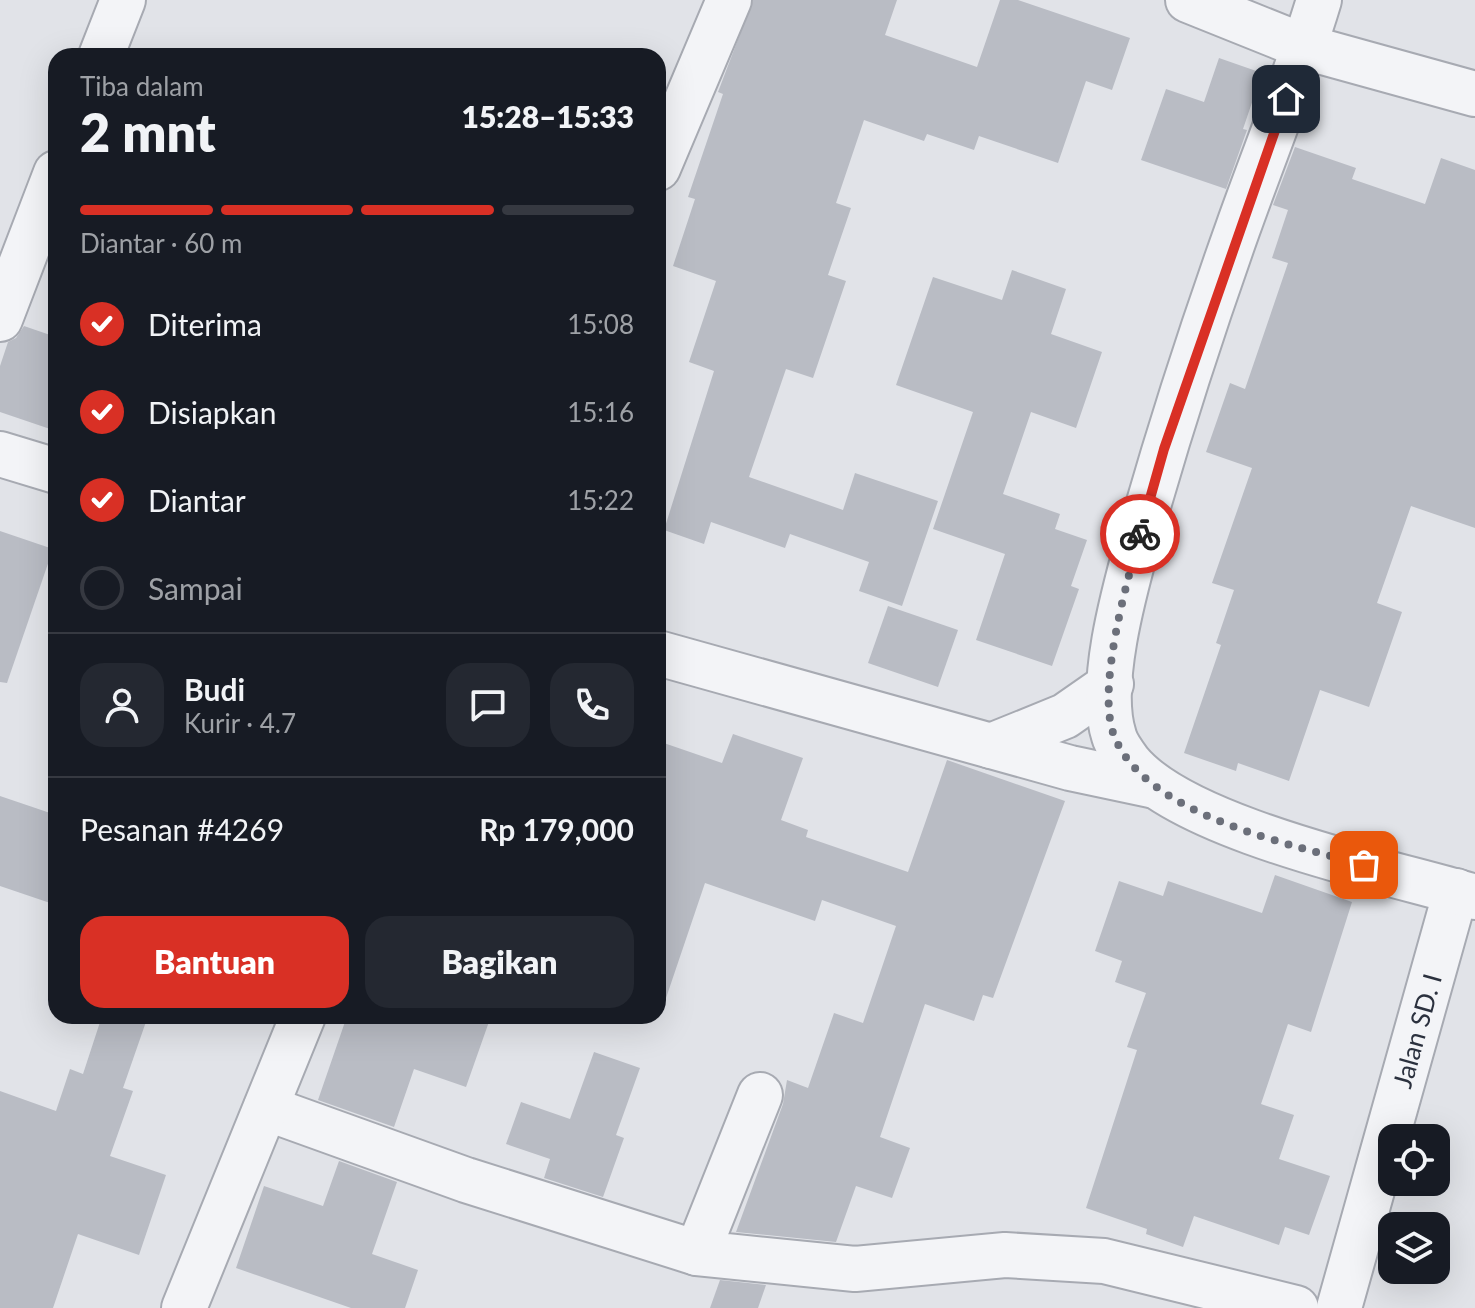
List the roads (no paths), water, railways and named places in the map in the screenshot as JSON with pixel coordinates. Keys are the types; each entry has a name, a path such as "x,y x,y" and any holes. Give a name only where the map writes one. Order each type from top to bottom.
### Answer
{"street":[{"path":"104,48 123,0"},
{"path":"666,149 729,0"},
{"path":"1188,0 1305,47 1475,94"},
{"path":"1319,0 1164,449 1127,581 1111,684 1114,736 1129,762 1155,786 1197,810 1263,836 1466,894"},
{"path":"0,319 48,194"},
{"path":"0,454 48,469"},
{"path":"666,655 1070,768 1155,786"},
{"path":"991,746 1065,716 1111,684"},
{"name":"Jalan SD. I","path":"1339,1308 1466,894"},
{"path":"184,1308 300,1024"},
{"path":"697,1253 760,1095"},
{"path":"266,1108 466,1180 697,1253 855,1269 1005,1255 1104,1261 1296,1308"}]}
